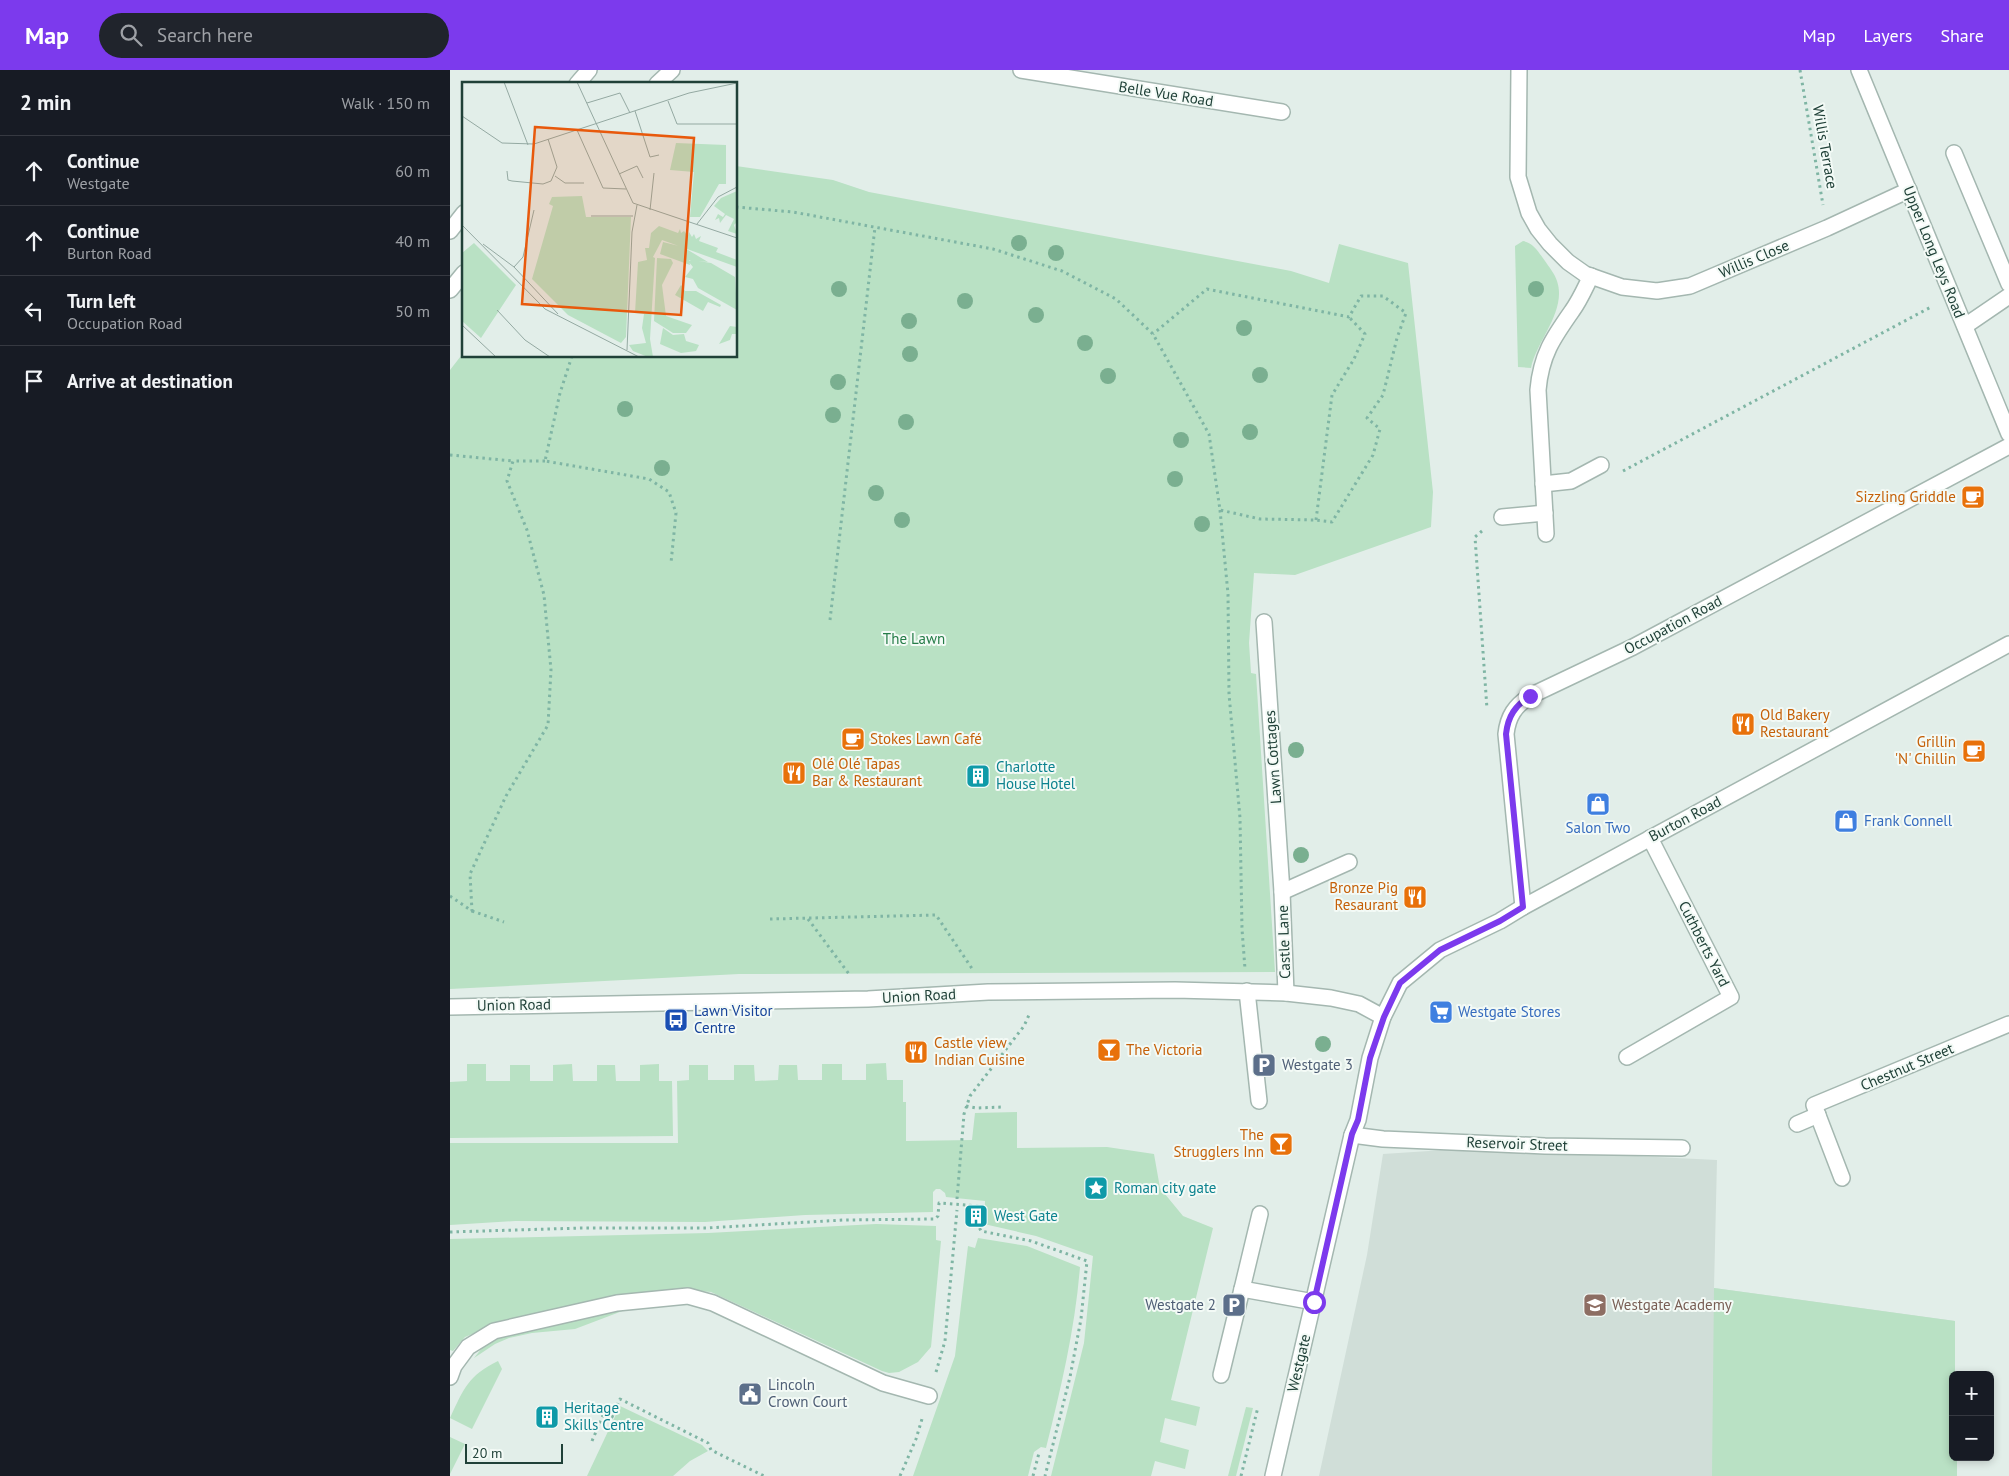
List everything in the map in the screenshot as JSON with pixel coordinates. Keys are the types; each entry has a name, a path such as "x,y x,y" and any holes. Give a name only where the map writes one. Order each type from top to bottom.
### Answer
{"street":[{"path":"579,82 589,70"},
{"path":"659,82 672,70"},
{"name":"Belle Vue Road","path":"1021,70 1282,112"},
{"name":"Willis Close","path":"1519,70 1518,177 1529,213 1550,244 1568,262 1592,276 1622,287 1658,291 1674,289 1702,281 1827,228 1909,190"},
{"name":"Upper Long Leys Road","path":"1860,70 1863,82 1880,118 2009,434"},
{"path":"1954,153 2009,284"},
{"path":"450,231 462,216"},
{"path":"450,290 462,275"},
{"path":"1546,534 1538,390 1539,374 1549,345 1573,310 1592,276"},
{"path":"1964,326 2009,296"},
{"name":"Occupation Road","path":"1523,907 1506,734 1507,721 1517,705 1530,696 1633,647 2009,446"},
{"path":"1543,484 1571,481 1601,465"},
{"path":"1502,517 1545,513"},
{"name":"Lawn Cottages","path":"1264,622 1282,892"},
{"name":"Burton Road","path":"1384,1017 1400,983 1440,950 1500,921 2009,644"},
{"name":"Cuthberts Yard","path":"1627,1057 1731,997 1650,838"},
{"path":"1282,892 1349,862"},
{"name":"Castle Lane","path":"1282,892 1286,993"},
{"path":"1248,991 1260,1101"},
{"name":"Union Road","path":"450,1007 868,999 988,992 1248,991 1331,998 1359,1004 1384,1017"},
{"name":"Westgate","path":"1273,1476 1352,1134 1358,1120 1370,1058 1384,1017"},
{"name":"Chestnut Street","path":"1818,1114 1814,1105 2009,1024"},
{"path":"1797,1124 1818,1114 1842,1178"},
{"name":"Reservoir Street","path":"1352,1134 1383,1138 1544,1146 1682,1148"},
{"path":"1221,1376 1260,1214"},
{"path":"1242,1289 1314,1302"},
{"path":"450,1377 454,1366 468,1347 494,1331 617,1303 688,1296 713,1303 882,1383 929,1396"}],"path":[{"name":"Willis Terrace","path":"1800,70 1827,228"},
{"path":"738,207 792,212 993,249 1062,271 1116,299 1153,334 1209,434 1220,510 1228,594 1229,694 1240,818 1242,929 1248,991"},
{"path":"830,620 875,227"},
{"path":"1153,334 1206,289 1349,317 1365,334 1354,359 1332,395 1316,520"},
{"path":"1220,510 1260,519 1332,522 1373,455 1380,429 1367,418 1383,395 1397,338 1406,313 1383,296 1361,296 1349,317"},
{"path":"1601,465 1607,462 1614,476 1952,296"},
{"path":"545,461 560,393 571,358"},
{"path":"450,455 513,461 545,461 649,479 669,492 676,513 671,563"},
{"path":"472,911 470,874 506,796 548,726 551,670 544,595 527,530 507,481 513,461"},
{"path":"450,896 472,911 504,922"},
{"path":"770,919 936,915 988,992"},
{"path":"808,918 868,999"},
{"path":"957,1199 966,1106 970,1096 1024,1026 1031,1012"},
{"path":"966,1106 976,1108 1002,1107"},
{"path":"450,1232 582,1228 706,1228 844,1220 935,1219 938,1216 939,1203 980,1206 977,1223 981,1230 1031,1241 1087,1261 1081,1319 1070,1377 1044,1476"},
{"path":"900,1476 916,1439 944,1341 957,1210"},
{"path":"592,1441 604,1413 612,1417 620,1399 708,1443 711,1450 764,1476"},
{"path":"1241,1476 1258,1407"},
{"path":"1033,1476 1039,1454"},
{"path":"751,1476 753,1470"}],"shaded area":[{"name":"Westgate Academy","path":"1475,1148 1717,1160 1714,1288 1955,1321 1955,1371 1949,1371 1949,1461 1957,1461 1957,1476 1319,1476 1367,1255 1383,1154"}],"green space":[{"name":"The Lawn","path":"738,166 833,180 869,192 1291,271 1329,283 1339,244 1408,263 1433,492 1431,527 1295,575 1254,573 1249,643 1251,673 1256,674 1275,972 739,974 450,989 450,370 462,355 462,358 738,358"},
{"path":"1523,241 1536,249 1550,268 1556,278 1559,292 1555,314 1534,357 1531,368 1518,367 1515,246"},
{"path":"886,1063 887,1080 903,1080 903,1102 906,1102 906,1141 972,1140 975,1113 1017,1112 1017,1148 1107,1147 1154,1154 1160,1188 1183,1216 1213,1228 1171,1400 1200,1407 1196,1426 1165,1418 1160,1442 1189,1450 1185,1469 1155,1461 1151,1476 1051,1476 1084,1343 1093,1256 1036,1236 984,1224 985,1201 946,1197 945,1193 940,1189 936,1189 933,1192 933,1212 805,1215 705,1222 515,1221 450,1225 450,1143 678,1143 677,1081 689,1080 689,1065 708,1065 708,1080 734,1080 734,1065 754,1065 755,1081 778,1080 779,1065 797,1065 798,1080 822,1080 822,1064 842,1064 842,1080 866,1080 866,1064"},
{"path":"467,1064 486,1064 486,1081 510,1081 510,1065 530,1065 530,1081 553,1081 553,1065 572,1064 573,1081 597,1081 597,1065 615,1065 616,1081 640,1081 640,1065 659,1064 659,1081 672,1081 673,1136 450,1138 450,1082 467,1081"},
{"path":"876,1224 936,1226 936,1240 941,1241 931,1347 918,1362 899,1372 889,1373 882,1371 711,1292 689,1290 487,1328 465,1337 453,1351 450,1350 450,1239 708,1233"},
{"path":"978,1238 1027,1246 1080,1267 1071,1336 1046,1448 1041,1447 1034,1452 1028,1476 913,1476 955,1356 968,1246 975,1248"},
{"path":"1714,1288 1955,1321 1955,1371 1949,1371 1949,1461 1957,1461 1957,1476 1712,1476"},
{"path":"620,1307 625,1310 575,1329 532,1333 509,1338 495,1344 474,1358 486,1343 498,1336"},
{"path":"498,1361 502,1369 472,1429 450,1418 463,1391 473,1378"},
{"path":"620,1406 702,1445 708,1451 690,1461 673,1476 587,1476"},
{"path":"1246,1407 1253,1408 1236,1476 1228,1476"},
{"path":"450,1437 465,1444 450,1474"}],"place":[{"name":"Sizzling Griddle","path":"1973,497"},
{"name":"Old Bakery Restaurant","path":"1743,724"},
{"name":"Stokes Lawn Café","path":"853,739"},
{"name":"Grillin 'N' Chillin","path":"1974,751"},
{"name":"Olé Olé Tapas Bar & Restaurant","path":"794,773"},
{"name":"Charlotte House Hotel","path":"978,776"},
{"name":"Salon Two","path":"1598,804"},
{"name":"Frank Connell","path":"1846,821"},
{"name":"Bronze Pig Resaurant","path":"1415,897"},
{"name":"Westgate Stores","path":"1441,1012"},
{"name":"Lawn Visitor Centre","path":"676,1020"},
{"name":"The Victoria","path":"1109,1050"},
{"name":"Castle view Indian Cuisine","path":"916,1052"},
{"name":"Westgate 3","path":"1264,1065"},
{"name":"The Strugglers Inn","path":"1281,1144"},
{"name":"Roman city gate","path":"1096,1188"},
{"name":"West Gate","path":"976,1216"},
{"name":"Westgate 2","path":"1234,1305"},
{"name":"Westgate Academy","path":"1595,1305"},
{"name":"Lincoln Crown Court","path":"750,1394"},
{"name":"Heritage Skills Centre","path":"547,1417"}],"route":[{"path":"1314,1302 1352,1134 1358,1120 1370,1058 1384,1017 1400,983 1440,950 1500,921 1523,907 1506,734 1507,721 1517,705 1530,696"}]}
